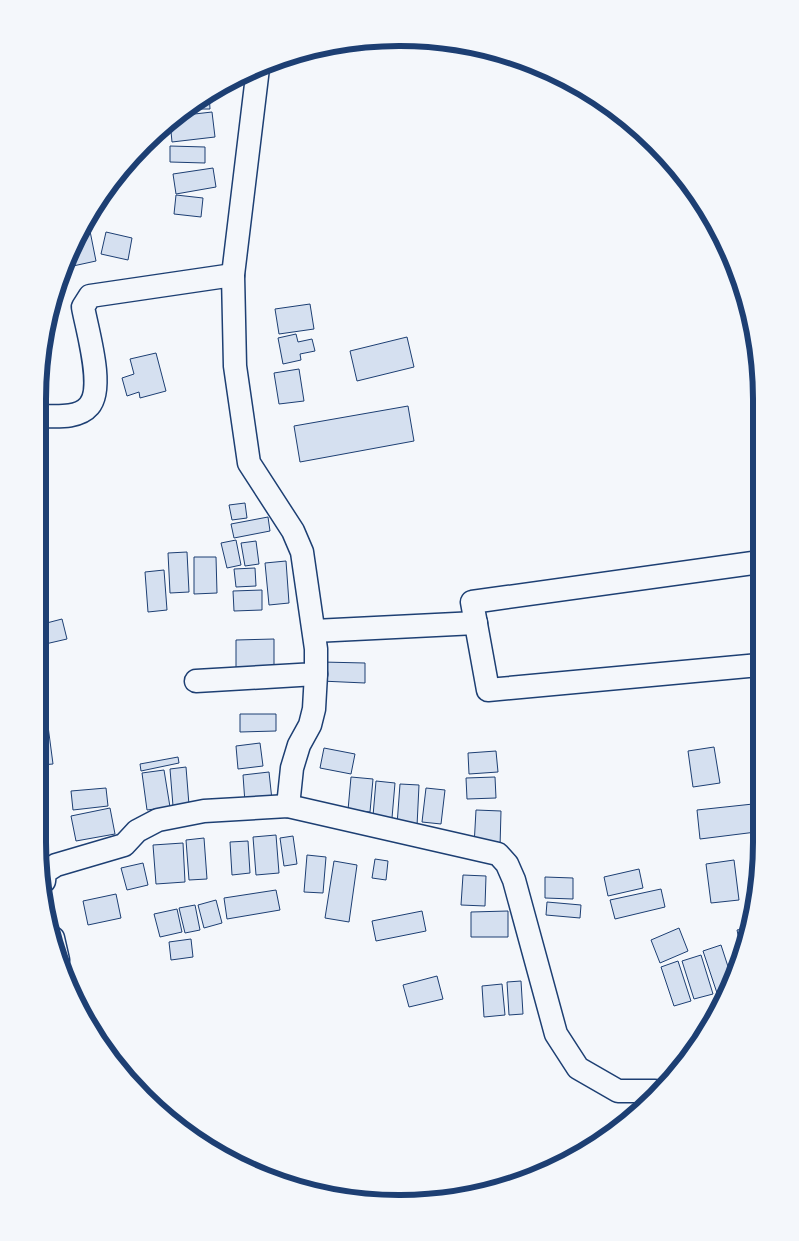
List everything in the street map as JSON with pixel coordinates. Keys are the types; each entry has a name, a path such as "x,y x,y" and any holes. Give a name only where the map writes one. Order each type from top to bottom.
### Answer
{"street":[{"path":"257,76 233,275 234,366 249,463 293,531 302,552 314,631 316,649 314,709 310,725 299,744 292,768 288,806"},
{"path":"46,416 70,416 88,407 95,393 96,378 83,307 90,296 233,275"},
{"path":"753,563 472,602 488,690 753,666"},
{"path":"314,631 476,623"},
{"path":"196,681 316,674"},
{"path":"47,870 56,865 124,845 137,831 158,820 204,811 288,806 498,854 507,864 514,880 556,1034 578,1068 618,1090 649,1091"}],"building":[{"path":"210,102 210,109 199,109"},
{"path":"212,112 215,137 172,142 171,131 191,114"},
{"path":"170,146 205,147 205,163 170,162"},
{"path":"213,168 216,187 176,194 173,174"},
{"path":"176,195 203,198 201,217 174,214"},
{"path":"90,231 96,261 73,266 73,264"},
{"path":"106,232 132,238 128,260 101,254"},
{"path":"310,304 314,329 279,334 275,309"},
{"path":"296,334 298,342 312,339 315,351 300,354 301,360 283,364 278,338"},
{"path":"407,337 414,367 357,381 350,351"},
{"path":"156,353 166,391 140,398 139,392 127,396 122,378 134,374 130,359"},
{"path":"299,369 304,401 279,404 274,373"},
{"path":"408,406 414,441 300,462 294,426"},
{"path":"245,503 247,518 232,520 229,505"},
{"path":"268,517 270,531 234,538 231,524"},
{"path":"236,540 241,565 227,568 221,543"},
{"path":"256,541 259,564 245,566 241,543"},
{"path":"187,552 189,592 170,593 168,553"},
{"path":"194,557 216,557 217,593 194,594"},
{"path":"286,561 289,603 269,605 265,563"},
{"path":"255,568 256,586 236,587 234,569"},
{"path":"164,570 167,610 148,612 145,572"},
{"path":"262,590 262,610 234,611 233,591"},
{"path":"62,619 67,639 46,644 46,623"},
{"path":"274,639 274,667 236,668 236,640"},
{"path":"322,662 365,663 365,683 321,681"},
{"path":"240,714 276,714 276,731 240,732"},
{"path":"46,726 48,726 53,764 46,765"},
{"path":"260,743 263,766 238,769 236,746"},
{"path":"714,747 720,783 693,787 688,751"},
{"path":"324,748 355,754 351,774 320,768"},
{"path":"496,751 498,772 469,774 468,753"},
{"path":"178,757 179,763 141,771 140,764"},
{"path":"186,767 189,805 173,806 170,769"},
{"path":"164,770 170,807 147,810 142,773"},
{"path":"269,772 272,800 245,803 243,775"},
{"path":"351,777 373,779 370,812 348,810"},
{"path":"495,777 496,798 467,799 466,778"},
{"path":"376,781 395,783 392,818 373,816"},
{"path":"400,784 419,785 417,826 397,825"},
{"path":"106,788 108,806 73,810 71,791"},
{"path":"426,788 445,790 441,824 422,822"},
{"path":"753,804 753,832 700,839 697,810"},
{"path":"110,808 115,834 76,841 71,816"},
{"path":"476,810 501,811 500,847 474,846"},
{"path":"276,835 279,873 256,875 253,837"},
{"path":"293,836 297,864 284,866 280,838"},
{"path":"204,838 207,879 189,880 186,840"},
{"path":"248,841 250,873 232,875 230,842"},
{"path":"183,843 185,882 156,884 153,845"},
{"path":"307,855 326,857 323,893 304,892"},
{"path":"375,859 388,861 386,880 372,878"},
{"path":"734,860 739,900 711,903 706,864"},
{"path":"334,861 357,865 349,922 325,918"},
{"path":"143,863 148,885 127,890 121,868"},
{"path":"639,869 643,888 608,896 604,877"},
{"path":"463,875 486,876 485,906 461,905"},
{"path":"545,877 573,878 573,899 545,898"},
{"path":"661,889 665,907 615,919 610,900"},
{"path":"276,890 280,910 227,919 224,898"},
{"path":"116,894 121,918 88,925 83,901"},
{"path":"216,900 222,923 204,928 198,905"},
{"path":"547,902 581,905 580,918 546,915"},
{"path":"195,905 200,930 185,933 179,908"},
{"path":"177,909 182,932 160,937 154,914"},
{"path":"422,911 426,931 376,941 372,921"},
{"path":"508,911 508,937 471,937 471,912"},
{"path":"679,928 688,951 660,963 651,940"},
{"path":"742,929 739,939 737,930"},
{"path":"191,939 193,957 171,960 169,942"},
{"path":"721,945 729,969 717,993 703,951"},
{"path":"701,955 713,994 694,999 682,961"},
{"path":"678,961 691,1001 674,1006 661,967"},
{"path":"437,976 443,999 409,1007 403,985"},
{"path":"521,981 523,1014 509,1015 507,982"},
{"path":"502,984 505,1015 484,1017 482,986"}]}
